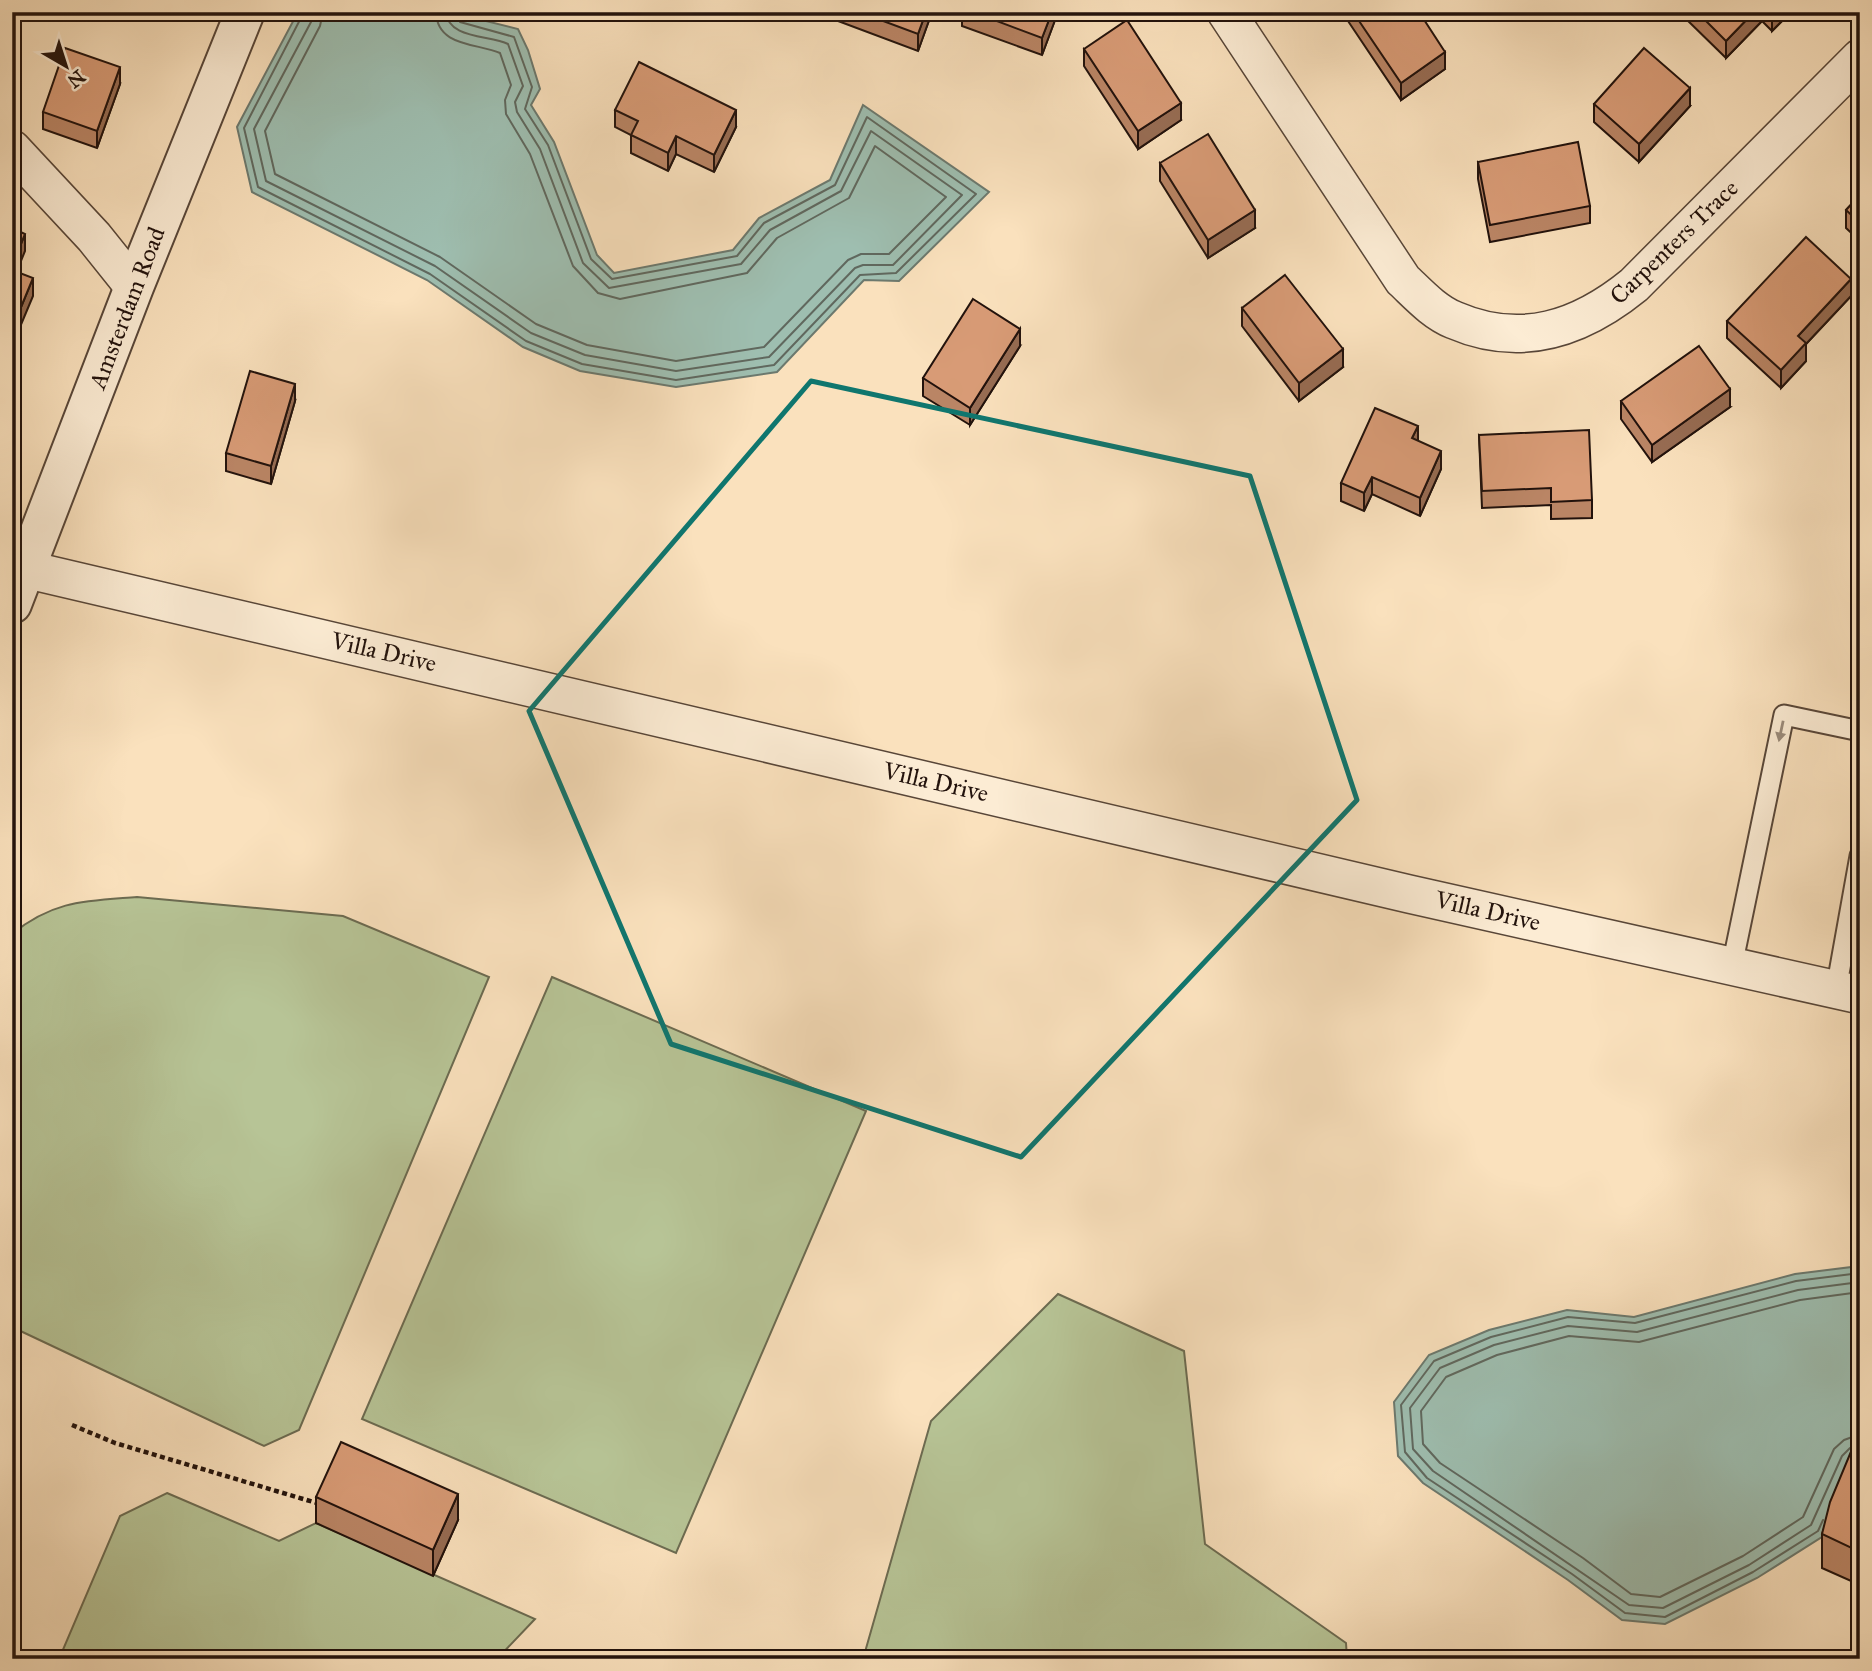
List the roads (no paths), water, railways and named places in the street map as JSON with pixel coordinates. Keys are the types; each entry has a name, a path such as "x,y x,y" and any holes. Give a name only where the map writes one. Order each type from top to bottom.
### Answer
{"street":[{"name":"Amsterdam Road","path":"17,580 245,12"},
{"name":"Carpenters Trace","path":"1226,12 1403,279 1428,303 1452,320 1497,333 1527,335 1571,326 1612,303 1634,285 1860,58"},
{"path":"12,149 94,237 134,287"},
{"name":"Villa Drive","path":"17,580 90,582 1396,891 1848,992"}],"lane":[{"path":"1732,966 1784,715 1860,731"},
{"path":"1848,992 1860,856"}],"water":[{"path":"298,12 450,12 518,29 528,50 540,89 531,105 554,142 597,255 614,273 733,250 759,218 830,180 863,105 989,192 899,281 864,280 777,372 676,387 580,371 523,347 427,280 252,192 237,127"},
{"path":"1860,1266 1860,1456 1825,1535 1757,1578 1665,1624 1622,1620 1568,1580 1423,1483 1398,1456 1394,1402 1429,1355 1489,1330 1567,1310 1634,1317 1795,1274"}]}
